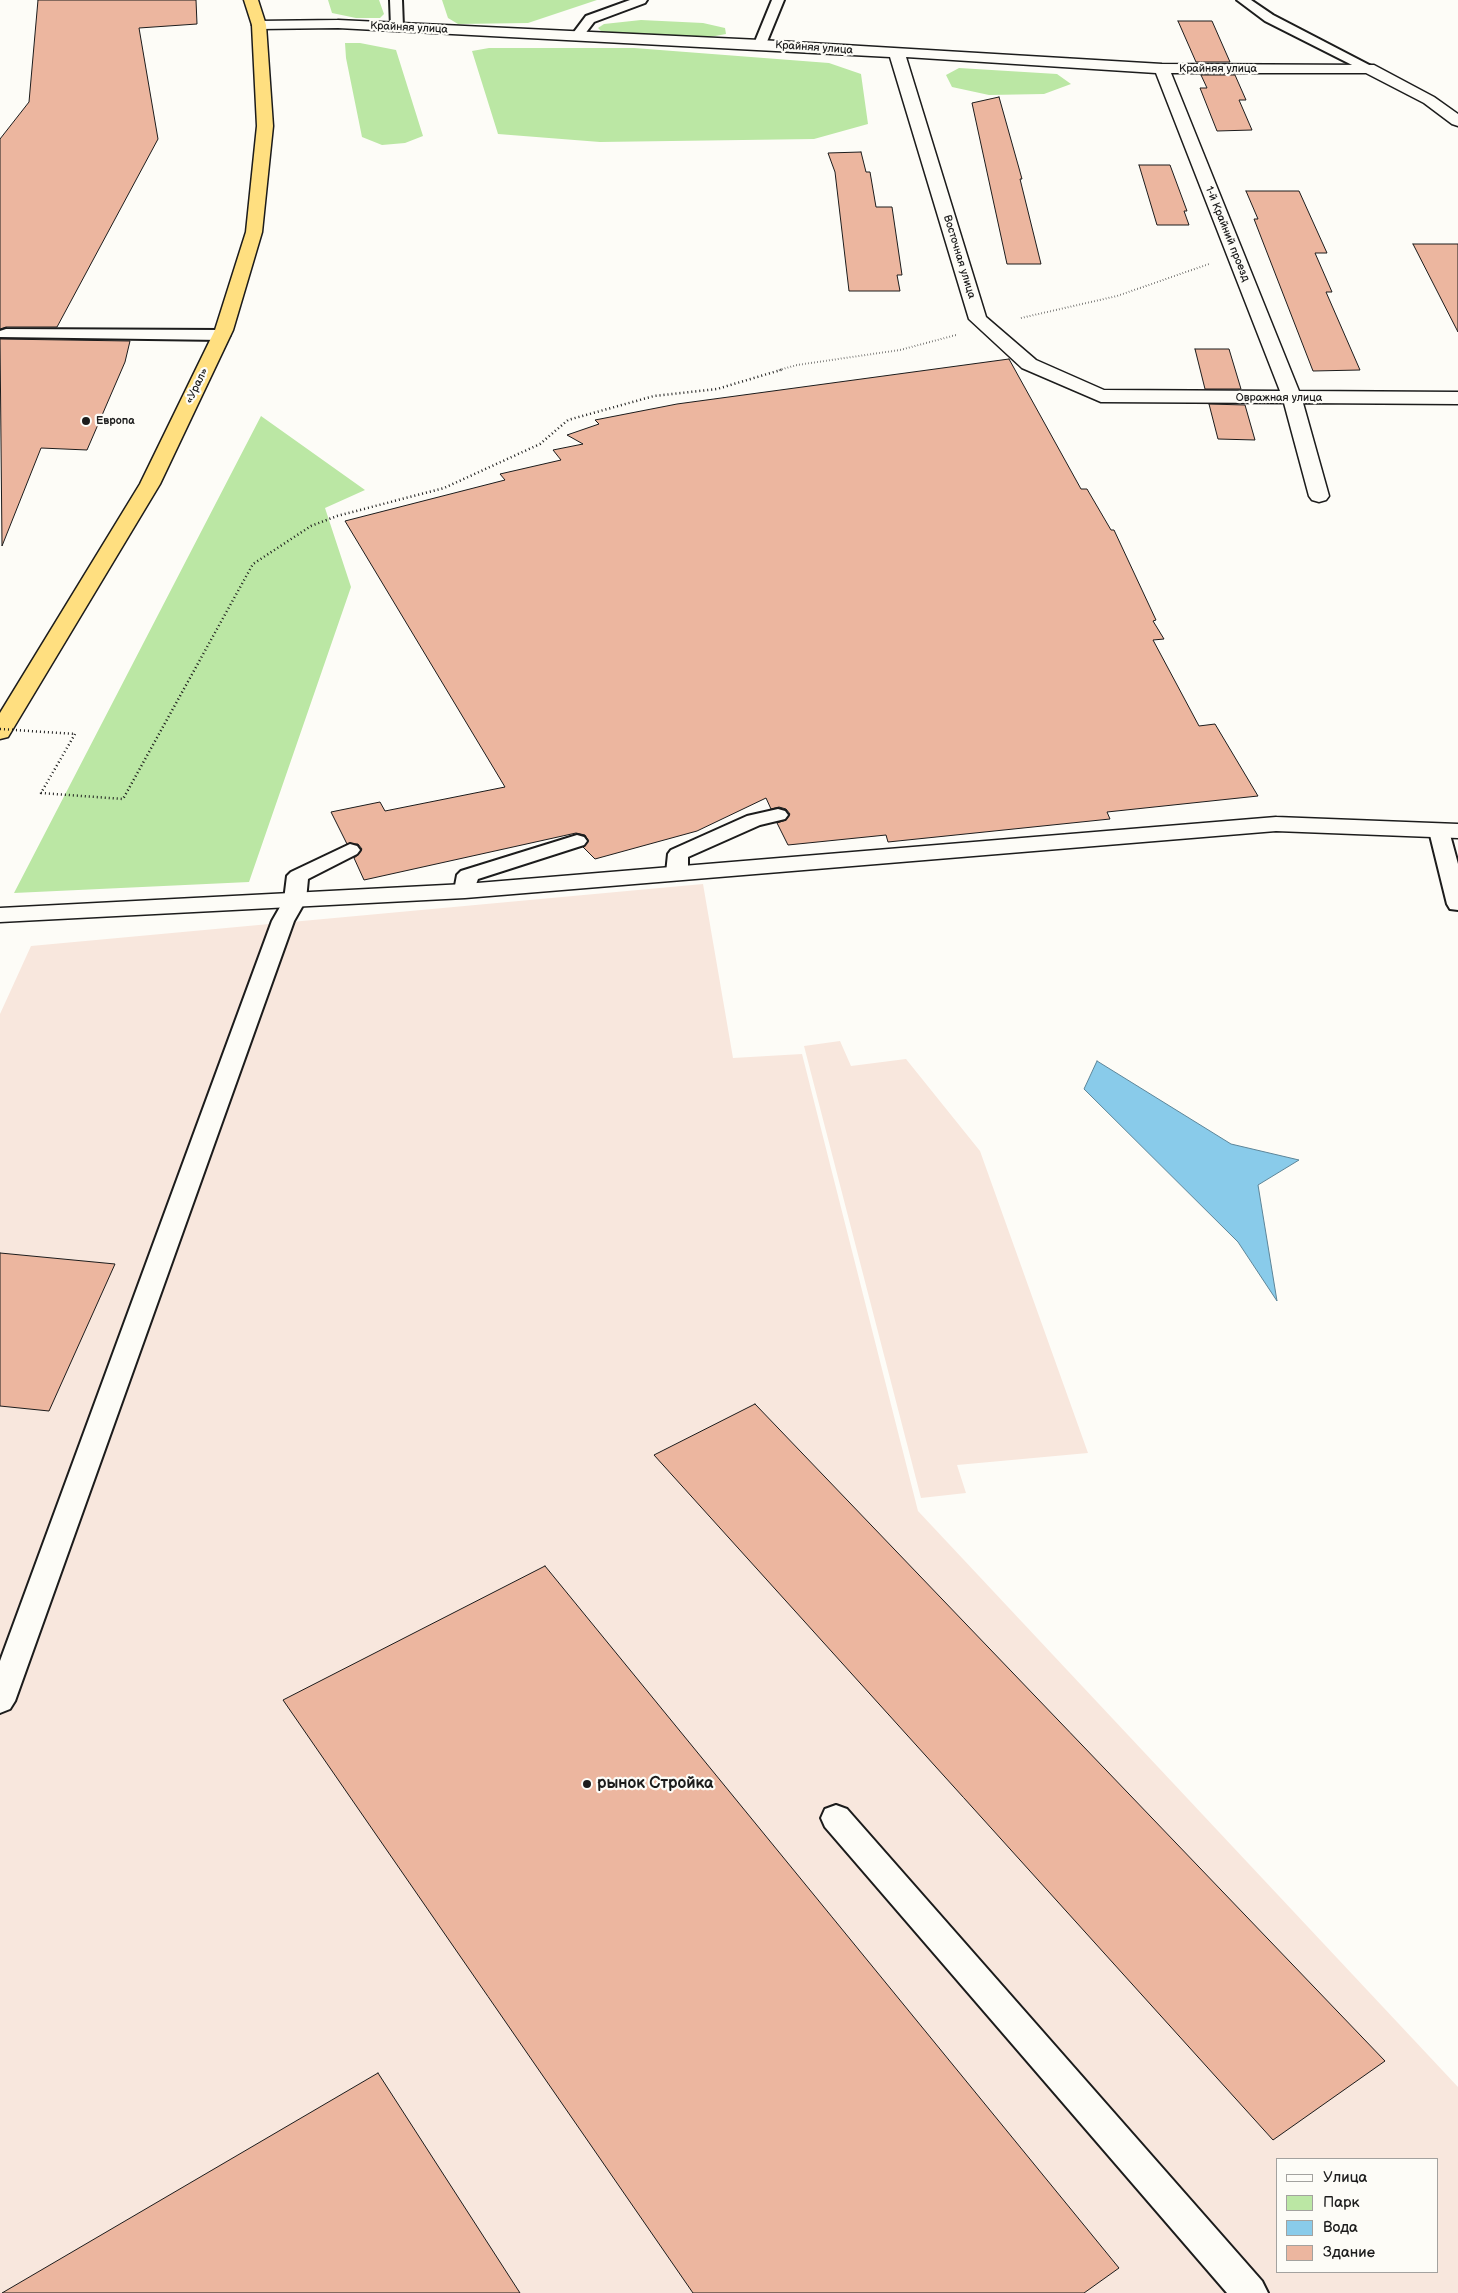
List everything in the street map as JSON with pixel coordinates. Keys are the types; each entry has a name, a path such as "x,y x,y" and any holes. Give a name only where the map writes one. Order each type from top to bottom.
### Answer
{"highway":[{"name":"«Урал»","path":"0,730 150,484 222,335 254,232 264,126 259,25 251,0"}],"street":[{"name":"Крайняя улица","path":"259,25 338,24 760,44 1162,69 1369,68"},
{"name":"Восточная улица","path":"897,54 978,319 1029,364 1101,396"},
{"path":"1369,68 1429,100 1458,121"},
{"name":"1-й Крайний проезд","path":"1162,69 1292,398 1319,496"},
{"name":"Овражная улица","path":"1101,396 1458,398"},
{"path":"0,915 465,891 1276,824 1449,831"}],"lane":[{"path":"396,0 397,27"},
{"path":"577,36 590,19 641,0"},
{"path":"760,44 778,0"},
{"path":"1242,0 1269,18 1369,68"},
{"path":"6,334 222,335"},
{"path":"677,873 678,854 754,820 778,815"},
{"path":"1449,831 1458,904"},
{"path":"465,891 468,874 577,841"},
{"path":"0,1700 280,931 295,900 298,876 350,850"},
{"path":"836,1818 1250,2293"}],"path":[{"path":"0,730 75,734 41,793 123,799 253,564 311,526 337,516 444,488 540,444 568,420 654,396 716,389 797,365 900,350 1117,296 1187,273 1235,253"}],"shaded area":[{"name":"рынок Стройка","path":"703,884 733,1058 802,1054 918,1511 1458,2087 1458,2293 0,2293 0,1014 31,946"},
{"path":"840,1041 851,1066 906,1059 980,1151 1088,1453 957,1465 966,1493 921,1498 804,1046"}],"green space":[{"path":"328,0 379,0 384,14 380,18 356,18 332,13"},
{"path":"442,0 597,0 528,23 458,24 448,18"},
{"path":"641,20 703,23 725,28 726,34 710,37 602,32 598,28 604,24"},
{"path":"345,43 360,43 396,50 423,136 405,143 382,145 362,137 346,58"},
{"path":"489,48 634,48 829,63 861,74 868,124 814,139 600,142 498,134 472,51"},
{"path":"959,68 1057,74 1071,84 1044,94 989,95 952,87 946,75"},
{"path":"261,416 365,490 325,508 351,587 249,882 14,893"}],"water":[{"path":"1097,1061 1231,1144 1299,1160 1258,1185 1277,1301 1238,1242 1084,1089"}],"building":[{"path":"38,0 196,0 197,24 139,28 158,139 57,327 6,327 0,329 0,139 29,102"},
{"path":"1178,21 1212,21 1230,62 1196,62"},
{"path":"1201,75 1235,75 1246,100 1239,100 1252,130 1217,131 1200,88 1207,88"},
{"path":"999,97 1022,179 1020,179 1041,264 1007,264 972,103"},
{"path":"861,152 866,172 870,172 876,207 892,207 902,275 897,275 900,291 849,291 835,172 828,153"},
{"path":"1139,165 1170,165 1187,211 1184,211 1189,225 1157,225"},
{"path":"1246,191 1299,191 1327,253 1315,253 1332,292 1326,292 1360,370 1313,371 1254,219 1258,219"},
{"path":"1413,244 1458,244 1458,332"},
{"path":"0,339 130,341 125,362 87,450 41,448 2,546"},
{"path":"1195,349 1229,349 1241,389 1205,389"},
{"path":"1009,359 1081,489 1087,489 1111,530 1114,530 1156,620 1153,621 1164,639 1153,640 1199,726 1215,724 1258,796 1107,812 1110,819 888,842 886,835 788,845 777,823 786,820 790,814 786,809 779,807 771,809 766,798 697,831 595,859 583,847 588,840 585,835 576,833 364,880 354,858 362,849 358,844 347,844 331,812 380,802 385,811 505,787 345,521 505,480 500,474 561,460 553,450 583,444 567,435 599,424 595,420 677,404"},
{"path":"1209,404 1245,405 1255,440 1218,439"},
{"path":"0,1253 115,1264 49,1411 0,1406"},
{"path":"755,1404 1385,2061 1273,2140 654,1455"},
{"path":"545,1566 1119,2268 1084,2293 693,2293 283,1700"},
{"path":"378,2073 520,2293 2,2293"}],"place":[{"name":"Европа","path":"86,421"},
{"name":"рынок Стройка","path":"587,1784"}]}
